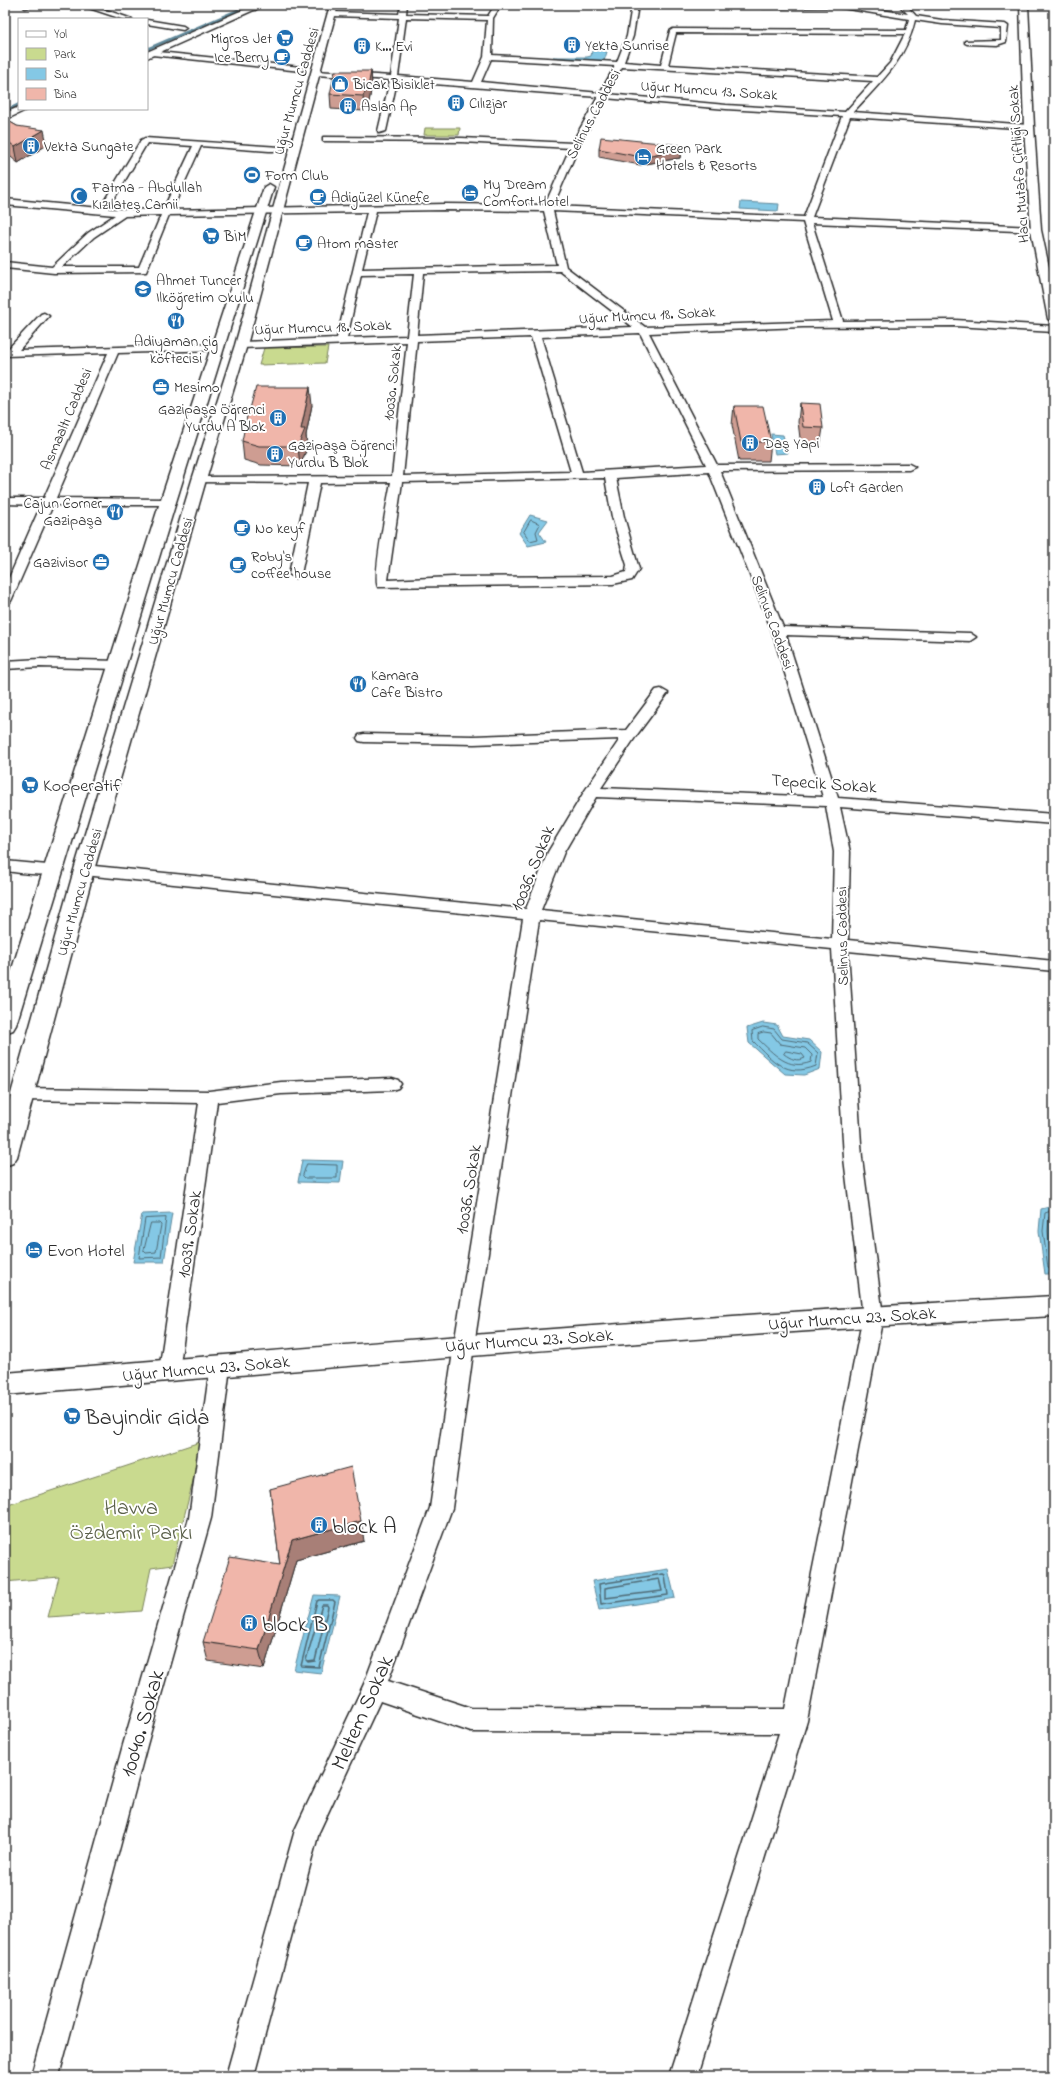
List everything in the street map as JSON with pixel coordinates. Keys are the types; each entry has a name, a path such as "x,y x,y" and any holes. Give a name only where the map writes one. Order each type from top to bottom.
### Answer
{"main road":[{"name":"Uğur Mumcu Caddesi","path":"5,1025 168,502 262,212 280,149 329,8"},
{"name":"Uğur Mumcu Caddesi","path":"5,1157 84,870 199,480 241,345 278,211 308,70"},
{"path":"53,869 84,870"}],"street":[{"path":"27,7 36,5"},
{"path":"105,5 92,8 126,18"},
{"path":"382,131 394,78 404,5"},
{"path":"476,84 488,57 490,18 498,5"},
{"name":"Selinus Caddesi","path":"548,208 574,146 604,96 620,64 630,36 636,5"},
{"path":"763,6 836,5 942,22 1005,26 1004,42 967,42"},
{"path":"902,5 912,16"},
{"name":"Hacı Mutafa Çiftliği Sokak","path":"1024,5 1029,127 1036,230 1054,319"},
{"path":"235,6 258,6"},
{"path":"150,54 258,6"},
{"path":"329,8 403,16 449,14 490,18"},
{"path":"839,323 807,220 847,114 893,64 909,32 912,16"},
{"path":"148,22 187,27"},
{"path":"169,35 187,27"},
{"path":"664,67 673,32 909,32"},
{"name":"Uğur Mumcu 13. Sokak","path":"150,54 394,78 726,107 1029,127"},
{"path":"488,57 879,79"},
{"path":"5,117 21,110"},
{"path":"326,139 462,140 574,146"},
{"path":"103,211 145,140 269,150 280,149"},
{"path":"5,265 54,270 143,270 166,212 198,144"},
{"path":"5,203 123,213 262,212 372,208 548,208 1036,230"},
{"path":"341,342 372,208"},
{"path":"357,272 562,268 548,208"},
{"path":"54,270 91,235 123,213"},
{"name":"Selinus Caddesi","path":"562,268 643,330 713,468 778,631 832,802 842,852 840,945 853,1158 873,1316 795,1721 683,2076"},
{"name":"10030. Sokak","path":"419,271 397,478 383,567 382,584 453,581 613,580 630,576 633,573 633,565 618,517 610,475"},
{"path":"7,353 44,316"},
{"name":"Uğur Mumcu 18. Sokak","path":"241,345 839,323 955,323 1054,330"},
{"path":"535,335 577,475"},
{"path":"7,353 219,347"},
{"name":"Asmaaltı Caddesi","path":"5,600 114,350"},
{"path":"199,480 610,475 713,468 909,467"},
{"path":"294,574 315,479"},
{"path":"5,501 168,502"},
{"path":"778,631 970,637"},
{"path":"5,666 40,663 118,665"},
{"name":"10036. Sokak","path":"464,1345 532,914 556,852 591,792 630,734 661,693"},
{"path":"364,738 474,740 630,734"},
{"name":"Tepecik Sokak","path":"591,792 832,802 1054,819"},
{"path":"5,866 29,869 53,869"},
{"path":"84,870 1054,966"},
{"path":"22,1094 209,1097 281,1088 392,1084"},
{"name":"10039. Sokak","path":"169,1372 209,1097"},
{"name":"Uğur Mumcu 23. Sokak","path":"5,1384 169,1372 464,1345 873,1316 1054,1306"},
{"name":"Meltem Sokak","path":"240,2076 307,1830 374,1688 441,1508 464,1345"},
{"name":"10040. Sokak","path":"45,2076 135,1745 200,1518 220,1367"},
{"path":"374,1688 471,1720 795,1721"}],"green space":[{"path":"425,128 460,128 459,135 424,135"},
{"path":"328,347 325,363 259,365 264,348"},
{"name":"Havva Özdemir Parkı","path":"203,1441 172,1565 151,1568 142,1611 48,1617 59,1577 5,1582 5,1506"}],"water":[{"path":"602,50 607,52 604,61 553,57 587,57 591,56 592,51"},
{"path":"741,202 779,204 778,211 740,209"},
{"path":"771,434 783,435 788,453 775,454"},
{"path":"530,515 548,520 539,532 546,542 528,546 519,533"},
{"path":"763,1023 777,1025 783,1036 809,1040 822,1052 820,1069 804,1075 785,1074 749,1043 747,1028"},
{"path":"302,1160 343,1161 340,1183 298,1182"},
{"path":"1054,1206 1054,1274 1045,1274 1039,1231 1041,1209"},
{"path":"172,1213 164,1262 133,1262 142,1214"},
{"path":"668,1569 675,1598 599,1610 592,1581"},
{"path":"314,1595 340,1596 321,1673 294,1670"}],"building":[{"path":"335,71 371,71 368,87 363,96 330,94"},
{"path":"5,119 17,126 44,130 15,147 5,139"},
{"path":"601,137 680,145 681,149 641,157 599,149"},
{"path":"1052,177 1054,177 1054,205"},
{"path":"256,387 310,387 301,429 305,429 298,446 259,446 242,441 247,416"},
{"path":"800,403 820,404 823,428 803,427"},
{"path":"734,406 763,406 771,442 741,442"},
{"path":"351,1467 361,1521 292,1540 259,1650 203,1642 230,1557 280,1565 270,1489"}],"waterway":[{"path":"148,49 238,10"},
{"path":"5,111 18,104"}],"place":[{"name":"Migros Jet","path":"285,38"},
{"name":"Yekta Sunrise","path":"572,45"},
{"name":"K... Evi","path":"362,46"},
{"name":"Ice Berry","path":"282,57"},
{"name":"Bicak Bisiklet","path":"340,84"},
{"name":"Cılızjar","path":"456,103"},
{"name":"Aslan Ap","path":"348,106"},
{"name":"Vekta Sungate","path":"31,146"},
{"name":"Green Park Hotels ₺ Resorts","path":"643,157"},
{"name":"Form Club","path":"252,175"},
{"name":"My Dream Comfort Hotel","path":"470,193"},
{"name":"Fatma - Abdullah Kızılateş Camii","path":"79,196"},
{"name":"Adigüzel Künefe","path":"318,197"},
{"name":"BİM","path":"211,236"},
{"name":"Atom master","path":"304,243"},
{"name":"Ahmet Tuncer Ilköğretim Okulu","path":"143,289"},
{"name":"Adiyaman çig köftecisi","path":"176,321"},
{"name":"Mesimo","path":"161,387"},
{"name":"Gazipaşa Öğrenci Yurdu A Blok","path":"278,418"},
{"name":"Daş Yapi","path":"750,443"},
{"name":"Gazipaşa Öğrenci Yurdu B Blok","path":"275,454"},
{"name":"Loft Garden","path":"817,487"},
{"name":"Cajun Corner Gazipaşa","path":"115,512"},
{"name":"No keyf","path":"242,528"},
{"name":"Gazivisor","path":"101,562"},
{"name":"Roby's coffee house","path":"238,565"},
{"name":"Kamara Cafe Bistro","path":"358,684"},
{"name":"Kooperatif","path":"30,785"},
{"name":"Evon Hotel","path":"34,1250"},
{"name":"Bayindir Gida","path":"72,1416"},
{"name":"block A","path":"319,1525"},
{"name":"block B","path":"249,1623"}]}
